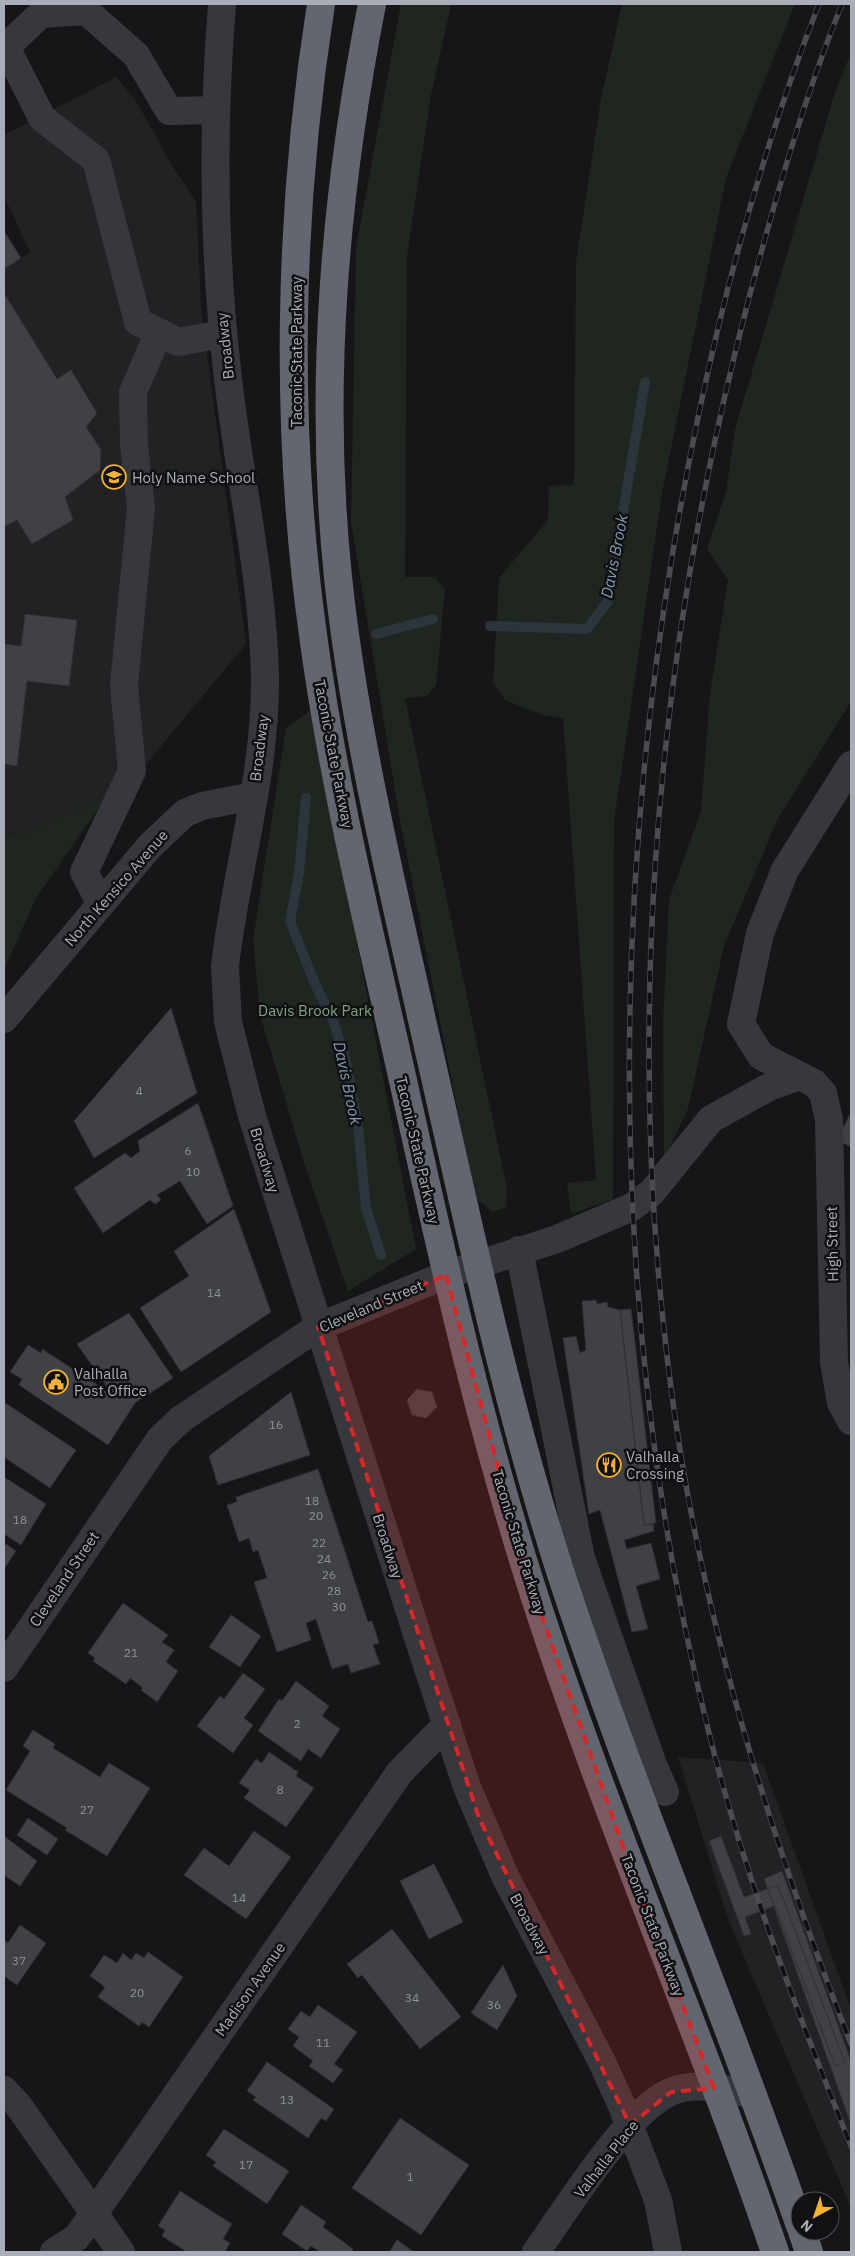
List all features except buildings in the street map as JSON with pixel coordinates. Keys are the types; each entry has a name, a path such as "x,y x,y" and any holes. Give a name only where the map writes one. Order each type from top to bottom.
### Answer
{"highway":[{"name":"Taconic State Parkway","path":"321,4 303,148 295,284 296,461 305,575 314,643 335,766 446,1275 473,1385 546,1633 625,1853 775,2252"},
{"name":"Taconic State Parkway","path":"372,4 347,150 333,280 329,395 330,454 337,566 346,641 377,810 404,940 478,1264 515,1413 560,1571 621,1746 790,2198"}],"street":[{"name":"Broadway","path":"222,4 216,110 215,223 223,334 263,643 264,720 225,966 228,1022 249,1108 318,1327 479,1818 505,1876 602,2062 630,2125 658,2200 668,2252"},
{"path":"216,110 169,111 136,55 86,11 41,14 5,45 42,118 96,160 138,322 178,342 223,334"},
{"path":"101,904 84,872 132,770 124,685 141,507 134,446 132,392 159,332"},
{"name":"High Street","path":"851,765 784,870 760,933 741,1024 761,1056 814,1082 823,1093 829,1119 834,1362 841,1403 851,1421"},
{"name":"North Kensico Avenue","path":"4,1019 150,846 185,812 202,806 253,796"},
{"name":"Cleveland Street","path":"4,1668 160,1439 181,1419 318,1327 446,1275 518,1250 557,1239 632,1206 652,1192 711,1119 771,1086 800,1076"},
{"path":"518,1250 581,1558 653,1765 665,1792"},
{"name":"Madison Avenue","path":"54,2252 76,2238 94,2215 400,1772 447,1724"},
{"name":"Valhalla Place","path":"536,2252 607,2152 630,2125 655,2102 671,2092 686,2088 714,2088 753,2095"},
{"path":"4,2090 18,2105 121,2252"}],"highlighted area":[{"path":"446,1275 527,1573 629,1863 714,2088 671,2092 630,2125 479,1818 318,1327"}],"shaded area":[{"name":"Holy Name School","path":"116,77 135,99 174,169 196,201 201,309 246,644 146,764 105,799 22,834 4,835 4,269 30,252 4,196 4,135"},
{"path":"678,1757 763,1763 851,2010 851,2208 728,1919"}],"green space":[{"path":"401,4 451,4 431,95 407,256 405,577 435,577 445,590 436,685 427,696 405,698 507,1189 506,1207 493,1212 475,1198 401,826 351,522 356,248"},
{"path":"622,4 795,4 726,178 662,493 614,822 613,1199 571,1214 567,1183 596,1180 563,718 543,715 505,700 493,682 499,578 548,520 549,486 574,485 576,262 601,99"},
{"path":"851,53 851,702 778,818 724,946 688,1109 664,1159 663,1024 669,900 701,811 710,693 728,580 707,549 726,492 735,429 836,89"},
{"name":"Davis Brook Park","path":"312,709 416,1249 348,1291 305,1166 260,1015 253,939 286,728"},
{"path":"105,799 36,898 4,970 4,835 22,834"}],"waterway":[{"name":"Davis Brook","path":"490,626 587,629 608,601 645,382"},
{"name":"Davis Brook","path":"376,634 433,619"},
{"name":"Davis Brook","path":"306,798 299,873 290,921 315,984 333,1020 346,1062 358,1126 366,1208 381,1255"}],"railway":[{"path":"819,4 771,139 731,277 698,416 672,557 651,703 637,850 630,998 630,1145 638,1292 653,1439 677,1585 708,1729 737,1835 754,1888 810,2043 851,2146"},
{"path":"842,4 815,75 770,221 750,294 716,436 689,579 668,723 655,868 649,1014 651,1160 661,1305 680,1450 694,1526 710,1602 750,1752 797,1899 851,2044"}],"place":[{"name":"Holy Name School","path":"114,477"},
{"name":"Valhalla Post Office","path":"56,1382"},
{"name":"Valhalla Crossing","path":"609,1465"}]}
